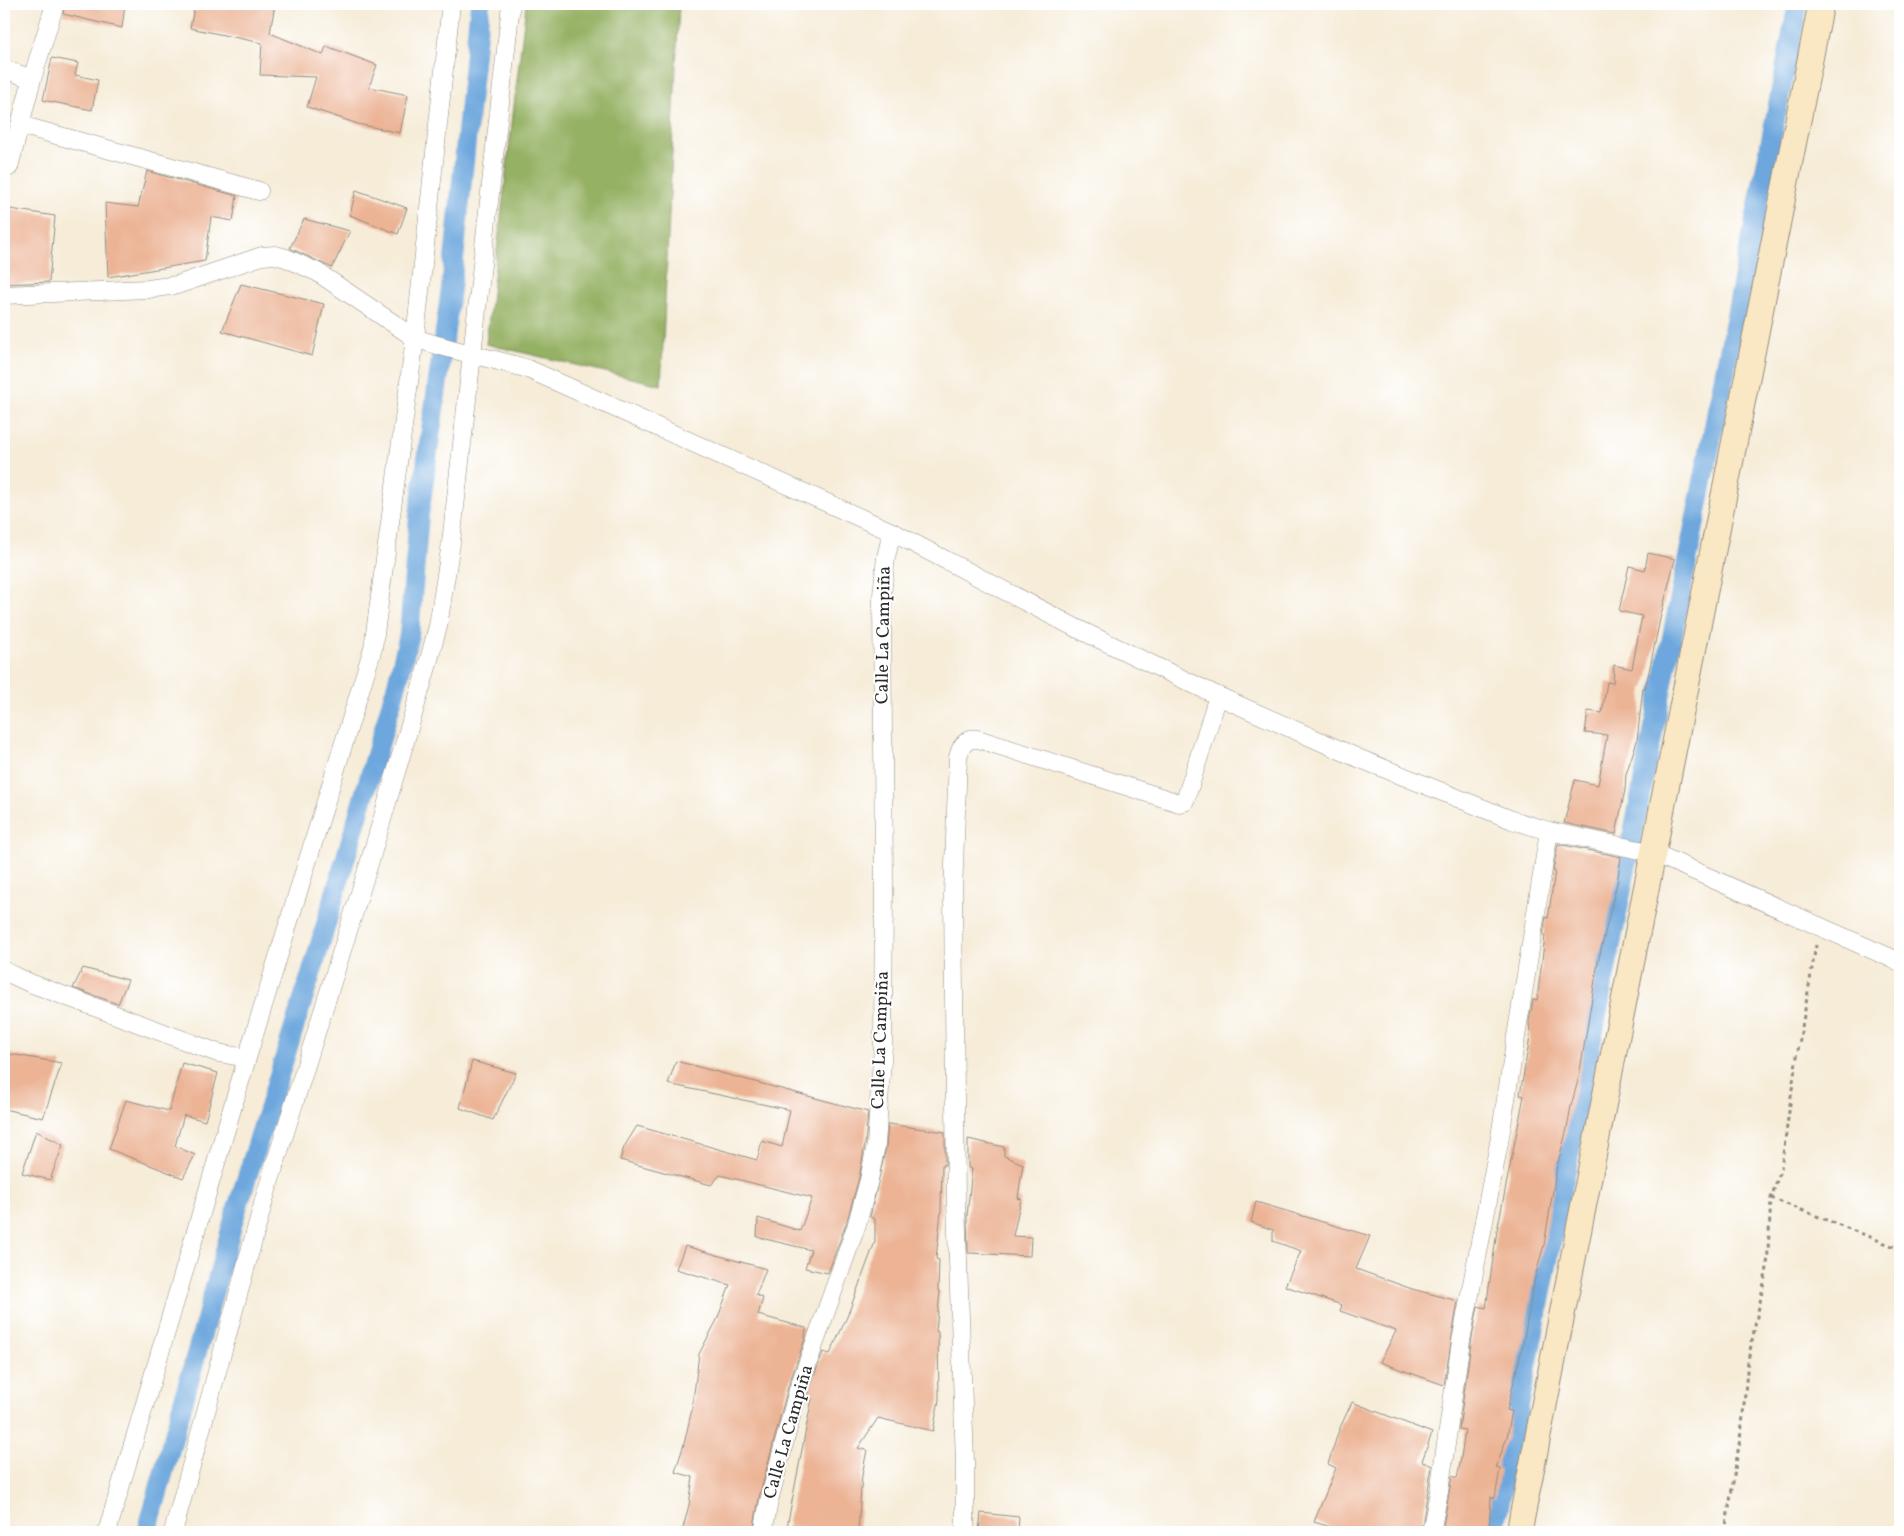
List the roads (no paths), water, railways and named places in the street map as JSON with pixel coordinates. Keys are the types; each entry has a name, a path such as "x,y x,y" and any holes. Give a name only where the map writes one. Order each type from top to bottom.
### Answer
{"main road":[{"path":"1519,1532 1640,850 1821,4"}],"street":[{"path":"9,167 32,79 55,4"},
{"path":"107,1532 247,1058 372,648 415,338 451,4"},
{"path":"173,1532 266,1193 369,864 430,659 438,626 450,542 466,352 511,4"},
{"path":"4,69 32,79"},
{"path":"20,125 260,191"},
{"path":"4,295 156,288 177,285 262,256 275,255 296,260 415,338 528,370 892,532 1076,628 1218,696 1358,758 1512,820 1549,831 1640,850 1900,962"},
{"name":"Calle La Campiña","path":"763,1532 769,1501 798,1390 856,1227 870,1180 876,1145 883,1046 882,595 886,557 892,532"},
{"path":"965,1532 965,1462 956,1203 953,893 956,787 960,748 970,739 983,740 1179,803 1184,802 1218,696"},
{"path":"1431,1532 1439,1492 1461,1341 1500,1143 1549,831"},
{"path":"4,971 30,983 218,1053 247,1058"}],"waterway":[{"path":"147,1532 235,1215 316,958 397,684 409,635 419,515 451,289 480,4"},
{"path":"1494,1532 1798,4"}]}
